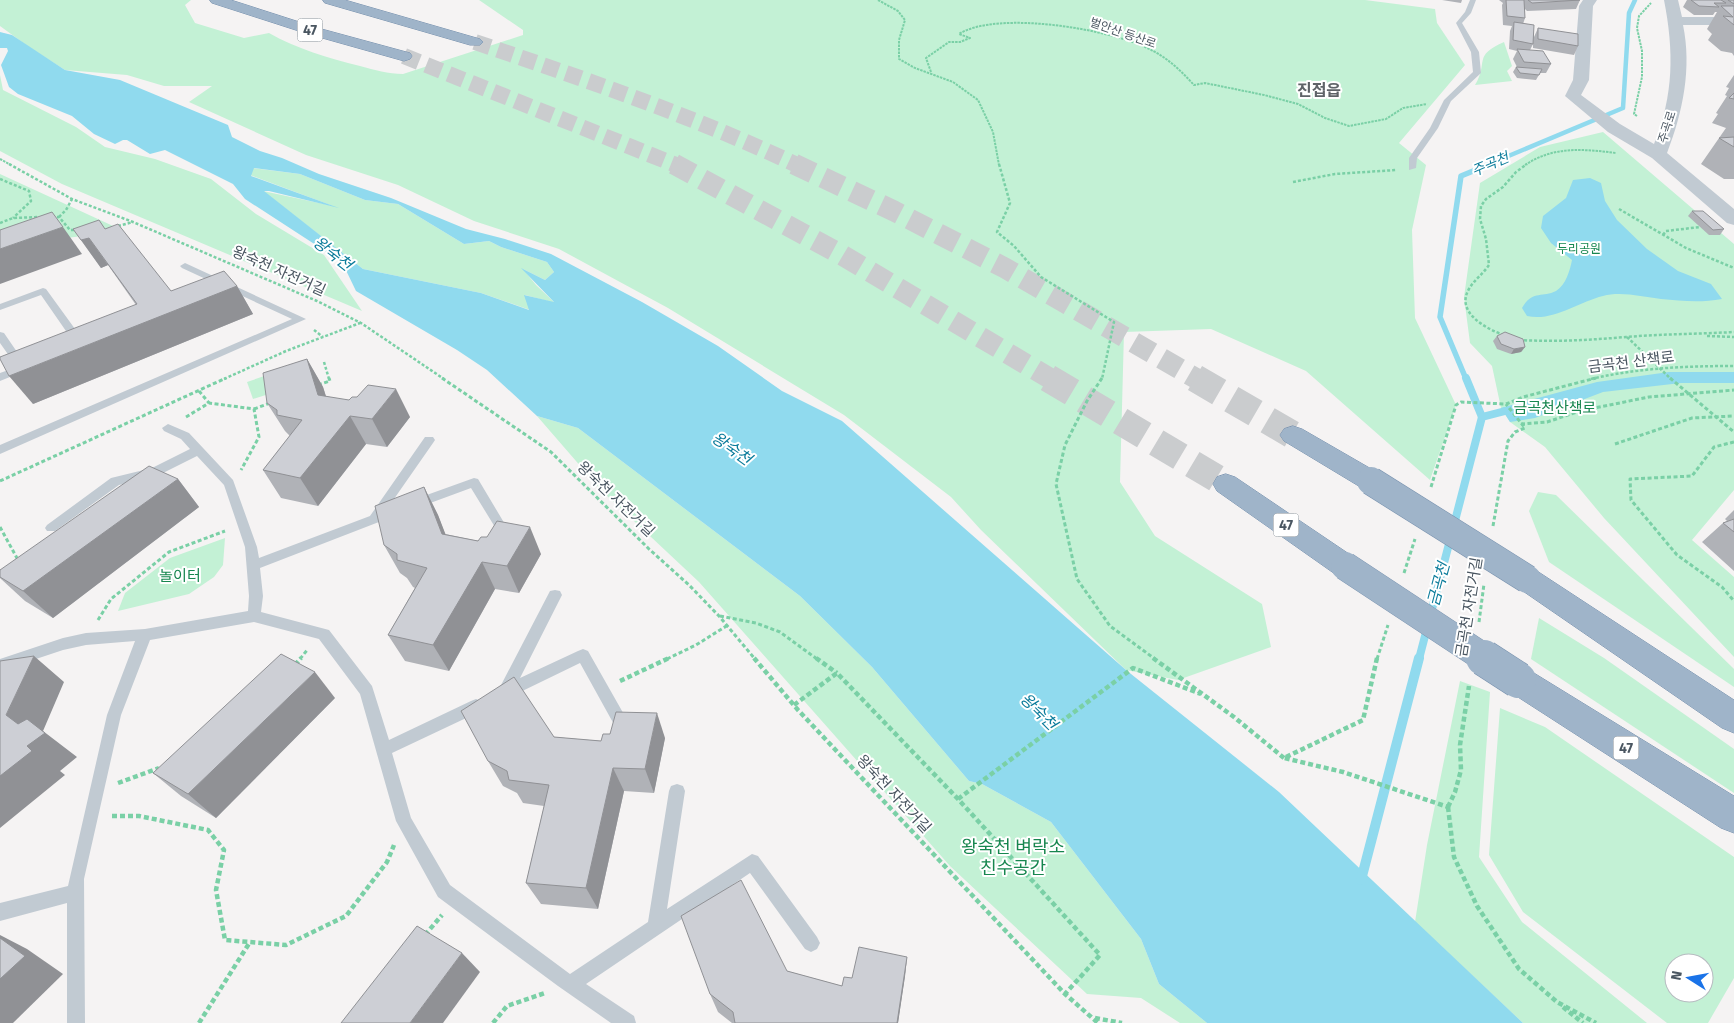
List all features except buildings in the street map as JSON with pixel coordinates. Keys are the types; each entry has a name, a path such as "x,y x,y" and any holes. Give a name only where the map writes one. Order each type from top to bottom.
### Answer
{"highway":[{"name":"47","path":"216,0 404,56"},
{"name":"47","path":"330,0 474,42"},
{"path":"1293,436 1371,481 1527,579 1734,718"},
{"name":"47","path":"1226,484 1345,566 1518,680 1734,816"}],"street":[{"path":"1590,0 1586,6 1581,80 1573,96 1614,128 1661,146"},
{"name":"주곡로","path":"1671,0 1679,44 1679,68 1674,106 1661,146 1734,219"},
{"path":"1675,21 1734,21"}],"lane":[{"path":"1412,168 1413,158 1434,128 1448,100 1477,73 1475,52 1459,23 1468,13 1473,0"},
{"path":"1,447 301,319 185,266"},
{"path":"0,307 43,291 80,342 72,346"},
{"path":"0,335 27,366 0,377"},
{"path":"168,428 185,436 229,482 251,547 256,596 254,616"},
{"path":"373,519 430,440"},
{"path":"51,528 114,482 155,472 198,450"},
{"path":"253,565 474,482 502,529"},
{"path":"506,691 555,595"},
{"path":"0,665 63,644 145,635 254,616 324,634 367,691 404,821 444,892 571,984 617,1020"},
{"path":"76,1023 76,879 114,715 145,635"},
{"path":"384,750 583,655 621,723"},
{"path":"656,927 678,791"},
{"path":"571,984 752,862 811,943"},
{"path":"0,912 76,892"}],"path":[{"path":"878,0 898,11 905,20 898,40 899,59 915,68 953,82 978,100 992,132 1010,203 997,232 1014,246 1041,277 1114,322 1101,382 1087,401 1065,445 1056,484 1077,579 1110,626 1207,696 1284,758"},
{"path":"1654,0 1639,16 1637,28 1642,51 1642,77 1634,114 1661,146"},
{"name":"벌안산 등산로","path":"931,73 926,58 949,42 960,42 970,38 959,34 961,31 993,24 1051,26 1087,28 1146,47 1172,61 1194,85 1204,83 1264,95 1298,104 1325,118 1349,126 1386,119 1403,108 1448,100"},
{"path":"1509,337 1491,332 1479,323 1466,304 1466,294 1471,285 1482,276 1489,266 1486,253 1487,242 1480,219 1480,210 1484,200 1504,186 1517,170 1531,161 1554,151 1578,148 1617,153"},
{"name":"왕숙천 자전거길","path":"0,160 72,199 133,222 317,301 361,323 550,452 649,549 689,585 728,625 794,706 1064,994 1098,1023"},
{"path":"1293,182 1335,174 1412,168"},
{"path":"0,179 30,192 31,201 13,218"},
{"path":"56,220 66,210 72,199"},
{"path":"1619,209 1686,248 1734,268"},
{"path":"0,222 13,218 41,217"},
{"path":"50,217 59,217 70,230 80,230"},
{"path":"117,226 133,222"},
{"path":"1663,235 1666,231 1700,227"},
{"path":"0,481 286,351 361,323"},
{"path":"314,330 324,337"},
{"path":"1517,340 1576,342 1627,337 1734,332"},
{"path":"1692,335 1734,337"},
{"path":"1627,337 1659,369 1734,432"},
{"path":"313,387 330,380 324,362"},
{"name":"금곡천 산책로","path":"1506,404 1523,397 1595,377 1626,371 1734,366"},
{"path":"1520,422 1547,422 1580,411 1649,397 1734,390"},
{"path":"199,392 209,403"},
{"path":"1461,402 1506,404 1525,428 1515,432 1508,441 1492,535"},
{"path":"168,428 209,403 254,409 271,403"},
{"path":"231,489 259,437 254,409"},
{"path":"1615,444 1692,418 1734,416"},
{"path":"1734,442 1714,447 1692,476 1630,479 1631,500 1678,555 1722,587 1734,601"},
{"path":"86,640 111,599 169,552 244,524"},
{"path":"0,526 18,560 12,564"},
{"name":"금곡천 자전거길","path":"1478,629 1485,582"},
{"path":"719,616 756,623 780,632 837,673 958,799 1100,955 1064,994"},
{"path":"602,688 696,645 728,625"},
{"path":"293,666 300,660 319,634"},
{"path":"958,799 1133,668 1207,696"},
{"path":"794,706 837,673"},
{"path":"1469,684 1460,745 1461,770 1455,792 1448,807 1454,857 1477,906 1519,969 1583,1023"},
{"path":"97,791 161,767"},
{"path":"1343,772 1420,796 1448,807"},
{"path":"91,816 139,816 208,830 224,850 216,890 225,940 286,945 346,916 387,862 404,821"},
{"path":"419,943 455,899"},
{"path":"199,1023 250,942"},
{"path":"493,1023 507,1006 571,984"},
{"path":"1557,1002 1596,1023"},
{"name":"왕숙천 자전거길","path":"1094,1018 1122,1023"}],"green space":[{"path":"0,0 191,0 185,5 195,23 244,38 269,33 291,44 325,56 382,72 403,74 523,35 523,30 479,0 1365,0 1435,9 1437,23 1465,65 1399,143 1426,165 1412,230 1415,318 1456,405 1430,480 1306,371 1211,329 1124,332 1120,482 1155,536 1262,604 1271,647 1178,680 1126,670 981,530 951,497 844,415 668,308 559,249 474,221 398,185 306,155 189,102 212,86 164,86 127,75 65,70 0,26"},
{"path":"1504,42 1512,66 1507,71 1512,81 1475,85 1481,71 1484,56 1488,51"},
{"path":"0,75 3,90 76,127 105,147 155,159 211,179 256,214 324,255 362,311 62,184 0,151"},
{"path":"1603,132 1734,244 1734,490 1692,540 1734,577 1734,657 1604,518 1545,447 1510,422 1501,408 1492,366 1470,343 1464,297 1480,183 1540,147"},
{"path":"253,168 300,174 365,200 398,204 464,244 489,241 501,247 547,262 554,272 545,280 523,269 555,303 525,295 530,310 481,293 363,269 263,191 333,206 250,175"},
{"path":"0,174 124,231 0,246"},
{"path":"308,361 316,379 253,399 247,382"},
{"name":"왕숙천 벼락소 친수공간","path":"537,416 578,428 800,596 872,667 969,781 982,784 1051,822 1141,939 1159,984 1207,1023 1180,1023 1141,998 1087,994 950,866 699,582 602,491"},
{"path":"1538,492 1556,495 1734,669 1734,687 1549,562 1529,511"},
{"name":"놀이터","path":"225,538 223,565 214,577 189,594 118,611 125,593 170,558"},
{"path":"1539,618 1604,658 1734,749 1734,793 1531,659"},
{"path":"1460,681 1490,692 1479,857 1522,922 1647,1023 1523,1023 1415,922 1427,845"},
{"path":"1500,708 1545,727 1734,857 1734,978 1708,1023 1667,1023 1523,912 1489,855"}],"water":[{"name":"왕숙천","path":"0,32 12,35 65,70 120,80 228,125 232,137 260,151 319,174 391,198 466,229 551,254 642,302 718,346 782,391 842,421 1126,670 1279,792 1523,1023 1207,1023 1159,984 1141,939 1051,822 982,784 969,781 872,667 800,596 578,428 537,416 487,370 457,350 356,291 342,262 245,199 233,184 165,150 150,154 127,140 115,144 94,134 72,116 18,94 9,87 1,65 8,51 7,48 0,48","holes":["254,168 300,174 365,200 398,204 464,244 489,241 501,247 547,262 554,272 545,280 521,268 554,302 524,295 529,310 481,293 363,269 264,191 339,208 251,176"]},
{"path":"1590,178 1601,183 1605,201 1617,220 1647,249 1678,271 1711,284 1722,299 1691,301 1625,294 1610,295 1594,299 1556,314 1537,317 1527,316 1522,308 1526,302 1533,297 1556,291 1567,277 1572,260 1551,243 1541,228 1543,216 1566,198 1573,180"},
{"path":"1669,372 1734,372 1734,383 1681,383 1603,392 1535,418 1510,422 1501,408 1597,382"}],"waterway":[{"name":"주곡천","path":"1487,165 1623,108 1629,13 1635,0"},
{"name":"주곡천","path":"1466,379 1440,317 1461,176 1490,164"},
{"name":"주곡천","path":"1466,378 1482,417"},
{"name":"금곡천","path":"1482,417 1513,409"},
{"name":"금곡천","path":"1419,659 1482,417"},
{"name":"금곡천","path":"1361,880 1419,658"}],"tunnel":[{"path":"475,42 678,114 797,165"},
{"path":"404,56 675,165"},
{"path":"794,164 894,211 1005,268 1197,379"},
{"path":"675,165 842,255 1051,379"},
{"path":"1048,378 1226,484"},
{"path":"1195,378 1293,435"}],"district":[{"name":"진접읍","path":"1319,90"}],"park label":[{"name":"두리공원","path":"1579,249"},
{"name":"금곡천산책로","path":"1555,408"}]}
